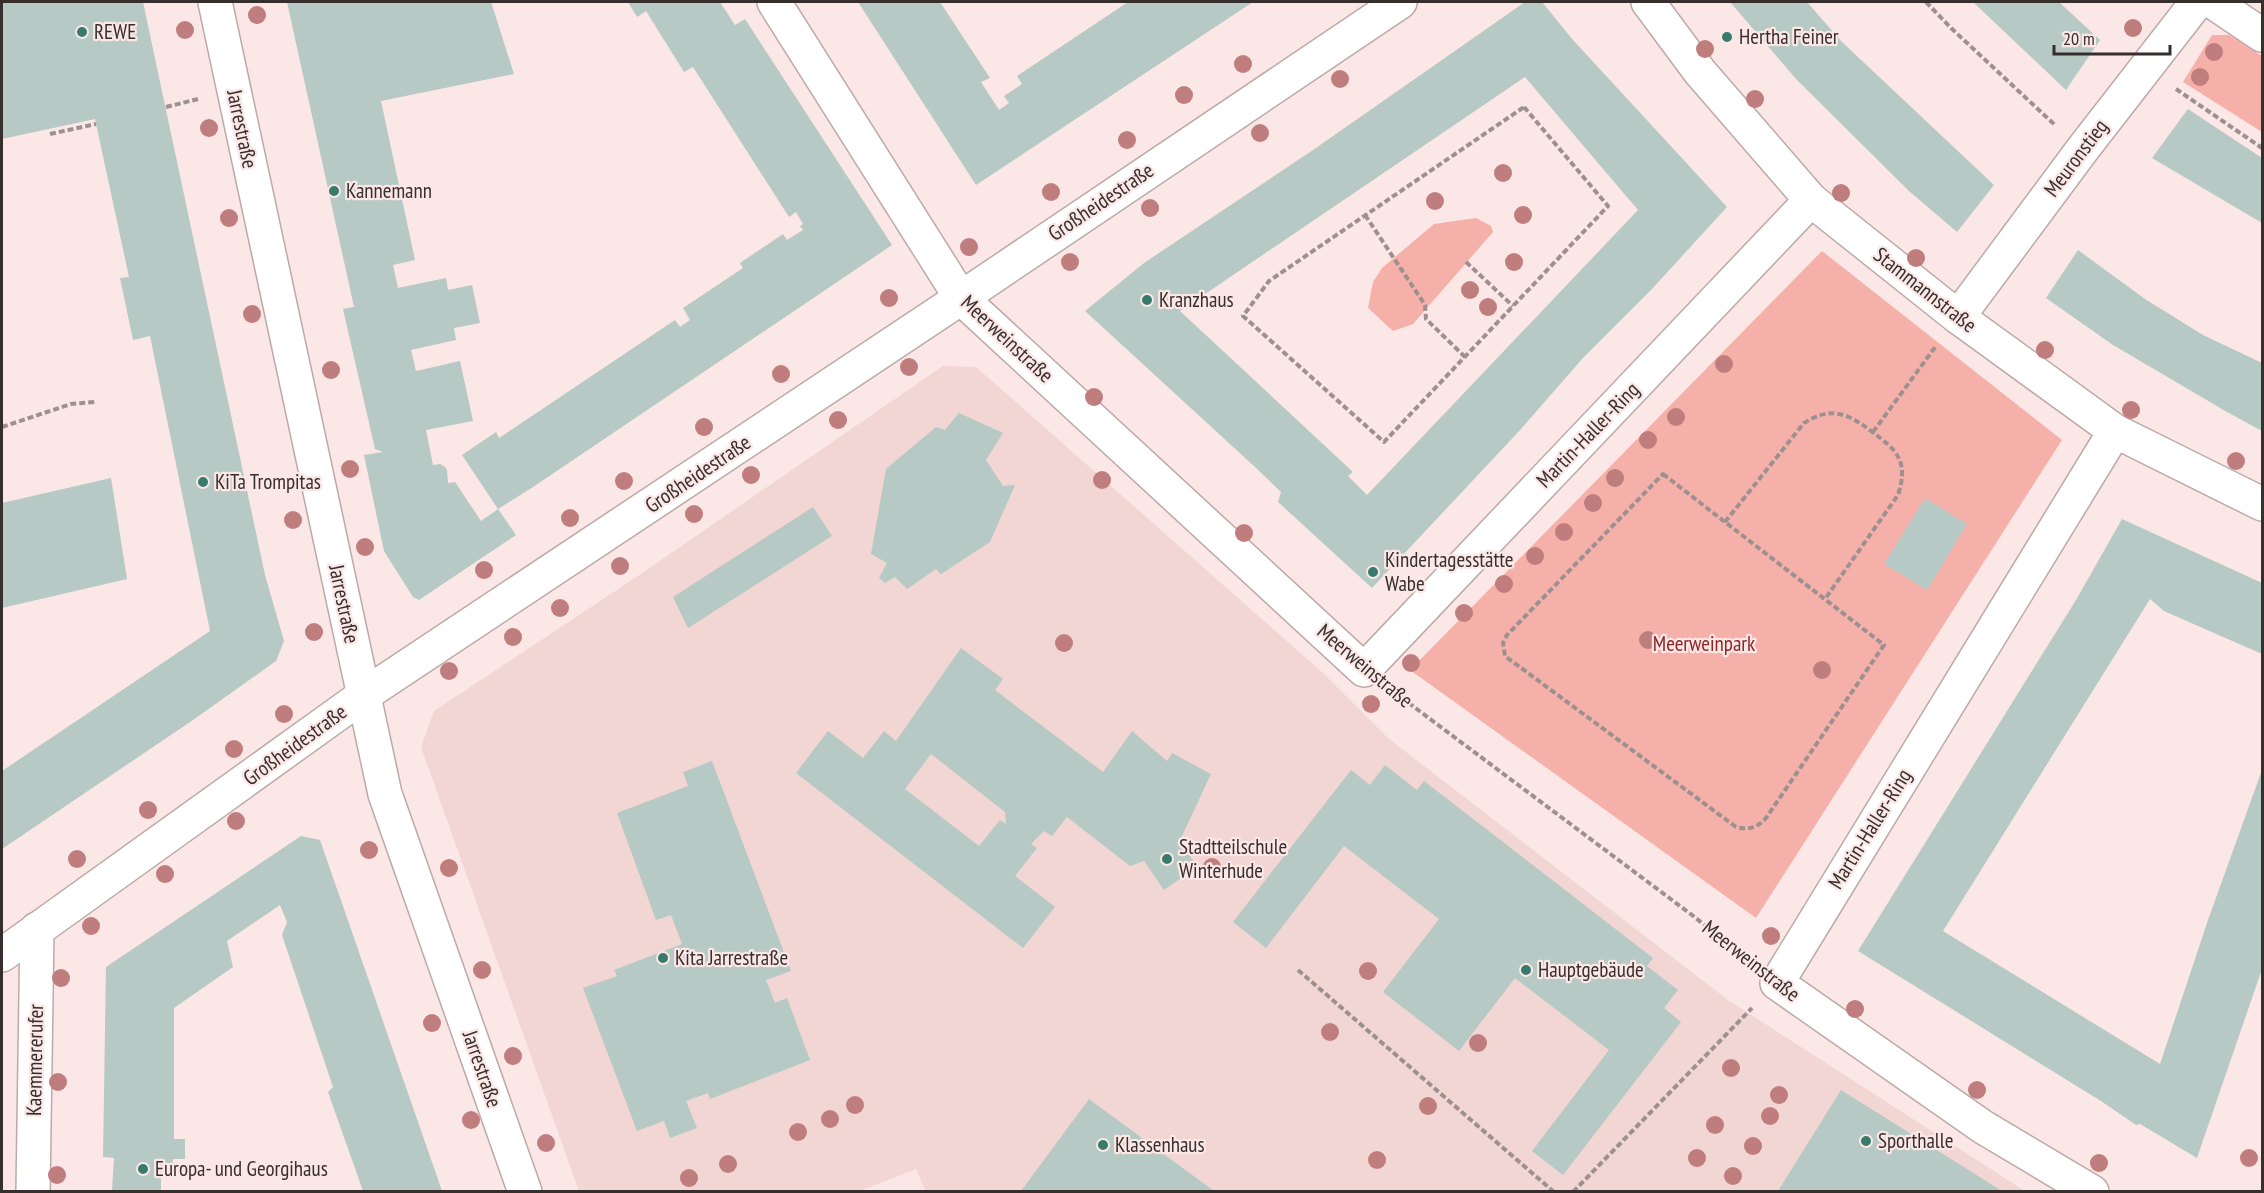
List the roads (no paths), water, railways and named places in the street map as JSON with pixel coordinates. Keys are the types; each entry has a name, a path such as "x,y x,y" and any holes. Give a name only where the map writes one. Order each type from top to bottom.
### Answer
{"street":[{"name":"Jarrestraße","path":"215,2 386,794 525,1191"},
{"name":"Meerweinstraße","path":"774,2 961,298 1364,670"},
{"name":"Großheidestraße","path":"2,955 364,695 961,298 1400,2"},
{"name":"Stammannstraße","path":"1648,2 1700,72 1812,200 1958,317 2115,431 2262,504"},
{"name":"Meuronstieg","path":"1958,317 2082,150 2197,2"},
{"path":"2213,2 2262,35"},
{"name":"Martin-Haller-Ring","path":"1364,670 1812,200"},
{"name":"Martin-Haller-Ring","path":"1777,983 2115,431"},
{"name":"Kaemmererufer","path":"33,1191 37,929"},
{"name":"Meerweinstraße","path":"1777,983 1983,1127 2092,1191"}],"place":[{"name":"REWE","path":"82,32"},
{"name":"Hertha Feiner","path":"1727,37"},
{"name":"Kannemann","path":"334,191"},
{"name":"Kranzhaus","path":"1147,300"},
{"name":"KiTa Trompitas","path":"203,482"},
{"name":"Kindertagesstätte Wabe","path":"1373,572"},
{"name":"Stadtteilschule Winterhude","path":"1167,859"},
{"name":"Kita Jarrestraße","path":"663,958"},
{"name":"Hauptgebäude","path":"1526,970"},
{"name":"Sporthalle","path":"1866,1141"},
{"name":"Klassenhaus","path":"1103,1145"},
{"name":"Europa- und Georgihaus","path":"143,1169"}],"park label":[{"name":"Meerweinpark","path":"1704,644"}]}
